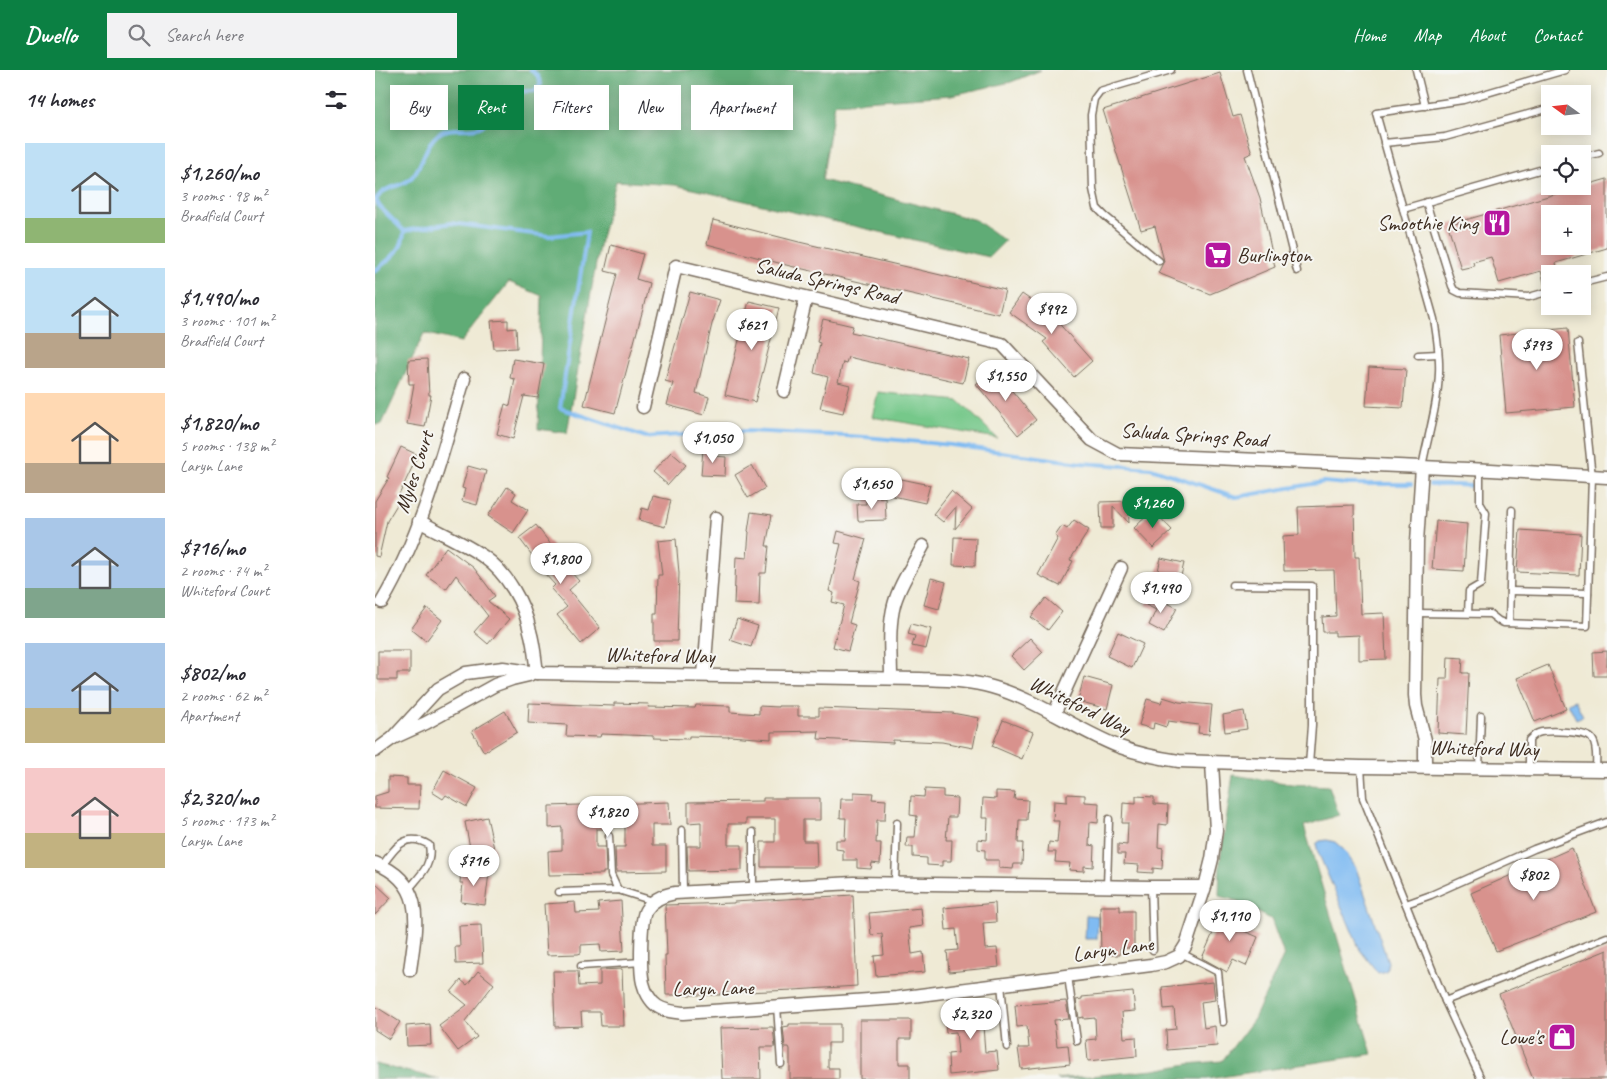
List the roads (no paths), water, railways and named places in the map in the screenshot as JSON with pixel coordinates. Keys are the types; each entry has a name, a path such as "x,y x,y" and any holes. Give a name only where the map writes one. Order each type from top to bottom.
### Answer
{"street":[{"name":"Saluda Springs Road","path":"643,407 675,266 1002,344 1092,440 1118,454 1607,477"},
{"path":"784,391 806,298"},
{"name":"Myles Court","path":"382,602 398,575 419,521 443,452 464,379"},
{"path":"1421,467 1415,613 1415,695 1425,740 1425,767"},
{"path":"704,675 716,518"},
{"path":"419,521 483,556 494,564 505,577 518,598 528,622 537,673"},
{"path":"891,678 894,606 898,594 923,546"},
{"path":"1054,714 1121,568"},
{"name":"Whiteford Way","path":"393,738 438,689 466,673 503,668 537,673 891,678 945,680 991,687 1022,698 1103,740 1134,752 1179,761 1309,766 1601,770"},
{"name":"Whiteford Way","path":"375,750 393,738 426,723 495,685 512,678 537,673"},
{"name":"Laryn Lane","path":"653,901 645,911 642,921 643,982 647,994 656,1006 668,1011 683,1013 897,998 1166,962 1179,956 1186,945 1212,859 1216,830 1212,763"},
{"path":"378,864 387,868 404,883 413,900 416,913 410,970"},
{"path":"653,901 663,895 683,892 853,883 1205,887"}],"lane":[{"path":"1159,261 1097,208 1093,189 1091,115 1094,99 1100,91 1171,70"},
{"path":"1247,70 1297,271"},
{"path":"1416,70 1425,106"},
{"path":"1421,467 1437,391 1439,372 1434,319 1376,113 1463,100 1565,70"},
{"path":"1384,144 1445,137 1541,110"},
{"path":"1591,156 1599,153"},
{"path":"1403,209 1541,170"},
{"path":"1426,202 1454,290 1460,293 1529,297 1541,294"},
{"path":"1591,281 1607,277"},
{"path":"1415,613 1489,614 1499,621 1509,623 1587,626 1592,477 1578,344"},
{"path":"1418,356 1438,354"},
{"path":"1468,613 1469,591 1481,584 1486,513 1480,503 1480,470"},
{"path":"1509,623 1512,510"},
{"path":"1232,585 1312,586 1312,726 1309,766"},
{"path":"1510,591 1588,593"},
{"path":"1479,768 1481,716"},
{"path":"1529,769 1529,740 1538,733 1551,732 1579,733 1590,736 1595,744 1601,770"},
{"path":"1361,767 1363,798 1445,1001 1481,1079"},
{"path":"1107,887 1109,819"},
{"path":"1406,904 1534,849 1607,822"},
{"path":"895,883 897,823"},
{"path":"681,830 683,892"},
{"path":"753,832 753,888"},
{"path":"609,836 611,875 617,890"},
{"path":"378,864 402,842 412,839 421,840 429,845 431,855 428,866 407,890"},
{"path":"1151,887 1153,950"},
{"path":"559,892 617,890 653,901"},
{"path":"1445,1001 1607,937"},
{"path":"1181,953 1218,972 1223,1022"},
{"path":"581,966 642,962"},
{"path":"1068,976 1077,1041"},
{"path":"1001,984 1007,1047"},
{"path":"777,1006 781,1064"}],"water":[{"path":"1575,700 1583,716 1576,719 1568,703"},
{"path":"1327,840 1335,842 1345,851 1356,868 1388,962 1386,971 1378,973 1360,950 1318,852 1316,844"},
{"path":"1086,915 1098,916 1097,939 1085,939"}],"waterway":[{"path":"375,271 391,258 398,249 404,231 380,207 376,200 384,191 402,184 411,178 429,145 437,135 448,130 471,129 482,126 508,92 534,91 541,84 537,75 531,70"},
{"path":"404,231 451,223 549,236 587,232 560,408 646,437 746,431 865,437 951,445 1081,463 1151,468 1236,497 1324,482 1411,484"},
{"path":"1430,485 1472,486"}],"place":[{"name":"Smoothie King","path":"1497,223"},
{"name":"Burlington","path":"1218,255"},
{"name":"Lowe's","path":"1562,1037"}]}
